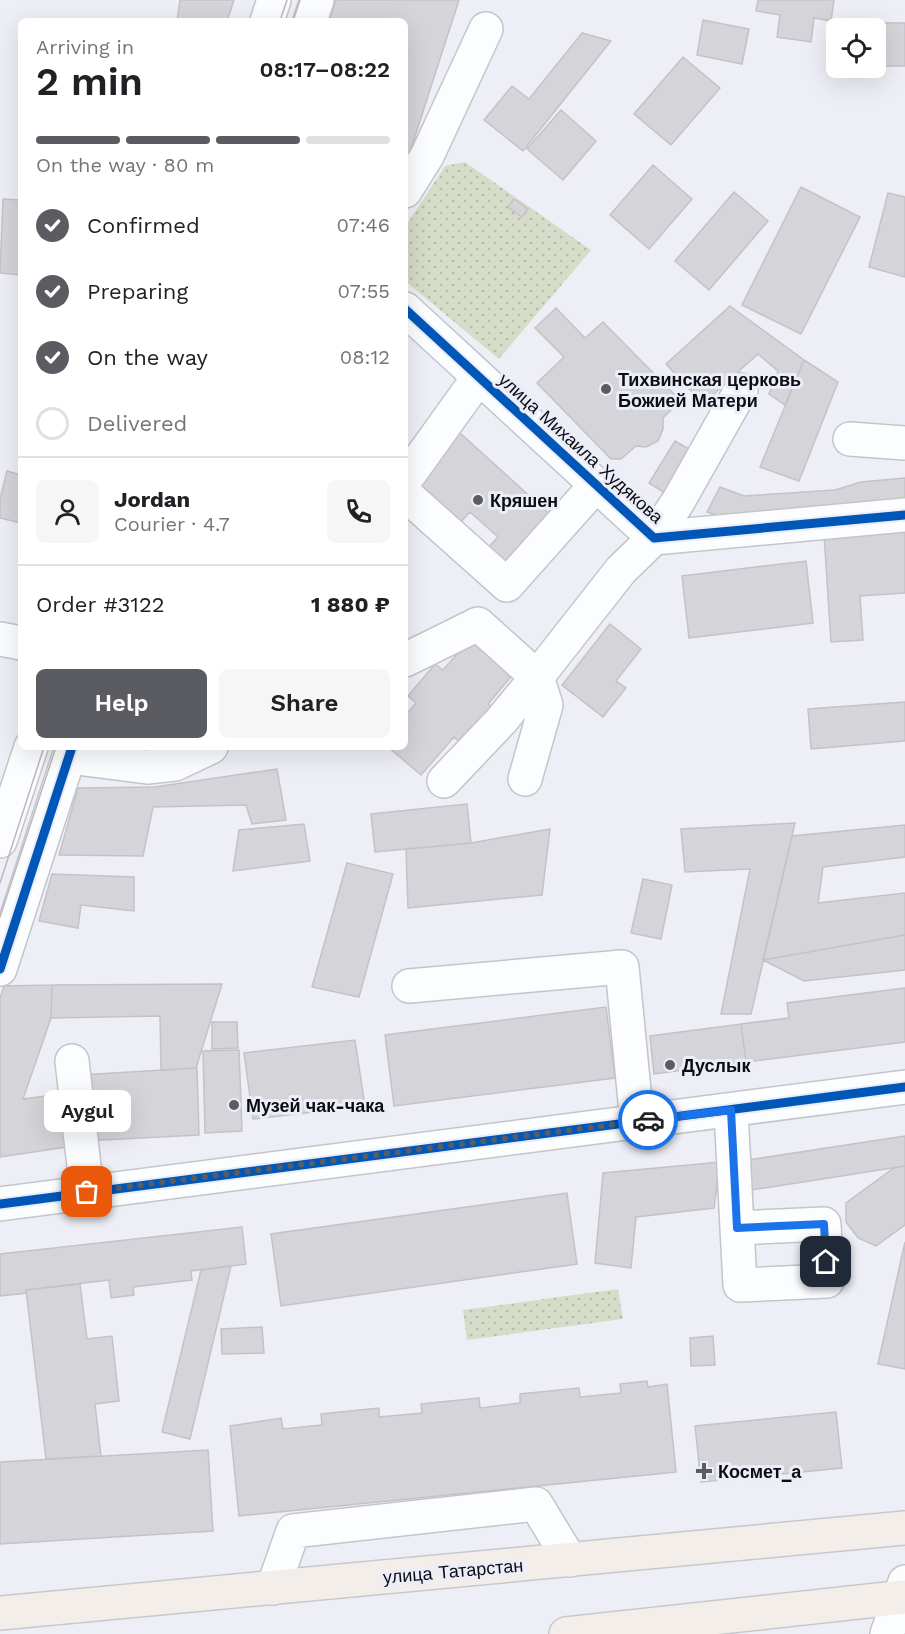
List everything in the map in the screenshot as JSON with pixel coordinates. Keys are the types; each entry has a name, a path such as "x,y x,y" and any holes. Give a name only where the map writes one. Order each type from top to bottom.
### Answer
{"main road":[{"name":"улица Татарстан","path":"0,1613 905,1528"},
{"path":"566,1634 903,1592"}],"street":[{"path":"268,18 274,0"},
{"path":"311,18 317,0"},
{"path":"408,186 427,156 486,28"},
{"name":"улица Михаила Худякова","path":"408,312 654,538 905,515"},
{"path":"408,476 479,377"},
{"path":"444,781 501,721 621,570 654,538 679,500 741,390"},
{"path":"850,439 905,443"},
{"path":"408,497 507,585 596,485"},
{"path":"408,659 478,624 537,677 546,705 525,779"},
{"path":"0,639 18,642"},
{"path":"0,841 30,750"},
{"path":"0,969 71,752 147,767 175,764 205,750"},
{"path":"409,986 622,967 637,1122"},
{"path":"72,1061 87,1192"},
{"path":"0,1204 905,1088"},
{"path":"731,1110 737,1228"},
{"path":"273,1588 293,1531 536,1504 570,1560"},
{"path":"887,1634 903,1592"}],"green space":[{"path":"465,162 591,250 499,359 408,283 408,222 445,166"},
{"path":"618,1289 623,1319 467,1340 463,1310"}],"building":[{"path":"180,0 234,0 228,18 177,18"},
{"path":"336,0 459,0 408,158 408,18 330,18"},
{"path":"758,0 834,0 831,18 826,18 826,20 814,18 811,42 777,37 780,15 756,11"},
{"path":"703,20 749,29 742,64 697,55"},
{"path":"886,23 905,23 905,66 886,66"},
{"path":"582,33 611,41 523,151 484,120 512,86 529,99"},
{"path":"683,57 720,88 671,145 634,114"},
{"path":"561,110 596,141 563,180 527,149"},
{"path":"653,165 692,199 649,249 610,215"},
{"path":"801,187 860,217 801,334 742,305"},
{"path":"734,192 768,221 709,290 675,261"},
{"path":"888,193 905,197 905,277 869,267"},
{"path":"3,199 18,200 18,275 0,273"},
{"path":"514,199 528,209 522,217 508,207"},
{"path":"730,306 804,360 785,405 769,394 778,371 758,354 703,404 666,364"},
{"name":"Тихвинская церковь Божией Матери","path":"556,308 585,338 603,322 675,395 675,406 663,418 663,429 658,441 646,447 636,446 621,459 611,459 537,383 564,357 535,328"},
{"path":"804,360 838,382 799,481 760,467"},
{"name":"Кряшен","path":"459,432 556,520 508,575 483,553 498,537 470,512 455,528 409,488"},
{"path":"675,441 694,452 668,495 649,483"},
{"path":"7,471 18,474 18,522 0,518 0,499"},
{"path":"905,478 905,508 736,521 707,512 720,487 744,496 835,490 861,482"},
{"path":"905,529 905,593 860,596 863,640 831,642 824,534"},
{"path":"806,561 813,623 689,638 682,576"},
{"path":"610,624 641,649 616,681 626,688 603,717 562,685"},
{"path":"472,637 514,673 488,704 495,710 464,746 454,737 421,775 392,750 408,750 408,712 416,703 408,696 435,664 443,670"},
{"path":"905,702 905,741 811,749 808,709"},
{"path":"277,769 286,820 252,824 246,805 153,807 143,856 59,855 78,788 155,787"},
{"path":"467,804 471,843 375,852 371,814"},
{"path":"795,823 751,1014 721,1014 750,869 685,872 681,829"},
{"path":"304,824 310,861 233,871 239,830"},
{"path":"905,825 905,857 823,867 818,903 905,893 905,935 763,960 792,836"},
{"path":"550,829 542,895 408,908 406,849 471,843"},
{"path":"347,863 393,874 359,997 312,987"},
{"path":"52,874 134,877 134,911 81,905 78,928 39,921"},
{"path":"643,879 672,885 661,939 631,933"},
{"path":"905,935 905,970 804,981 763,960"},
{"path":"222,984 196,1068 161,1070 160,1016 51,1018 52,985"},
{"path":"52,985 51,1018 23,1099 60,1094 66,1147 0,1157 0,998 4,986"},
{"path":"905,988 905,1042 746,1062 741,1024 789,1018 787,1003"},
{"path":"606,1007 615,1078 394,1106 385,1035"},
{"path":"212,1022 237,1022 238,1048 212,1049"},
{"path":"741,1024 746,1062 654,1074 650,1036"},
{"path":"355,1040 365,1106 253,1119 244,1053"},
{"path":"239,1050 242,1131 205,1133 203,1051"},
{"path":"197,1068 199,1135 84,1141 80,1075"},
{"path":"905,1136 905,1166 739,1192 735,1162"},
{"path":"720,1162 714,1208 636,1217 631,1268 595,1263 603,1173"},
{"path":"905,1166 905,1225 876,1246 858,1238 846,1222 846,1203 894,1168"},
{"path":"567,1193 577,1264 281,1306 271,1234"},
{"path":"242,1227 246,1264 191,1271 192,1280 133,1287 134,1295 111,1298 109,1280 26,1290 27,1293 0,1296 0,1254"},
{"path":"905,1242 905,1369 878,1364"},
{"path":"231,1266 190,1439 162,1432 201,1270"},
{"path":"80,1284 87,1339 112,1336 119,1401 95,1404 101,1456 46,1459 26,1290"},
{"path":"262,1327 264,1353 222,1354 221,1329"},
{"path":"713,1336 715,1365 691,1366 690,1338"},
{"path":"647,1381 648,1387 667,1384 676,1472 239,1516 230,1426 281,1418 283,1429 322,1425 321,1414 379,1408 379,1417 422,1413 421,1404 479,1398 480,1408 520,1403 520,1394 579,1388 580,1397 621,1393 620,1384"},
{"path":"836,1412 842,1468 701,1482 695,1426"},
{"path":"208,1450 213,1531 0,1544 0,1462"}],"tram line":[{"path":"281,18 287,0"},
{"path":"294,18 300,0"},
{"path":"0,883 43,750"},
{"path":"0,917 55,750"}],"cycle path":[{"path":"408,312 654,538 905,515"},
{"path":"0,969 71,750"},
{"path":"0,1204 905,1087"}],"way so far":[{"path":"87,1192 648,1120"}],"place":[{"name":"Тихвинская церковь Божией Матери","path":"606,389"},
{"name":"Кряшен","path":"478,500"},
{"name":"Дуслык","path":"670,1065"},
{"name":"Музей чак-чака","path":"234,1105"},
{"name":"Aygul","path":"87,1192"},
{"name":"Космет_а","path":"704,1471"}],"route":[{"path":"648,1120 731,1110 737,1228 824,1224 826,1262"}]}
